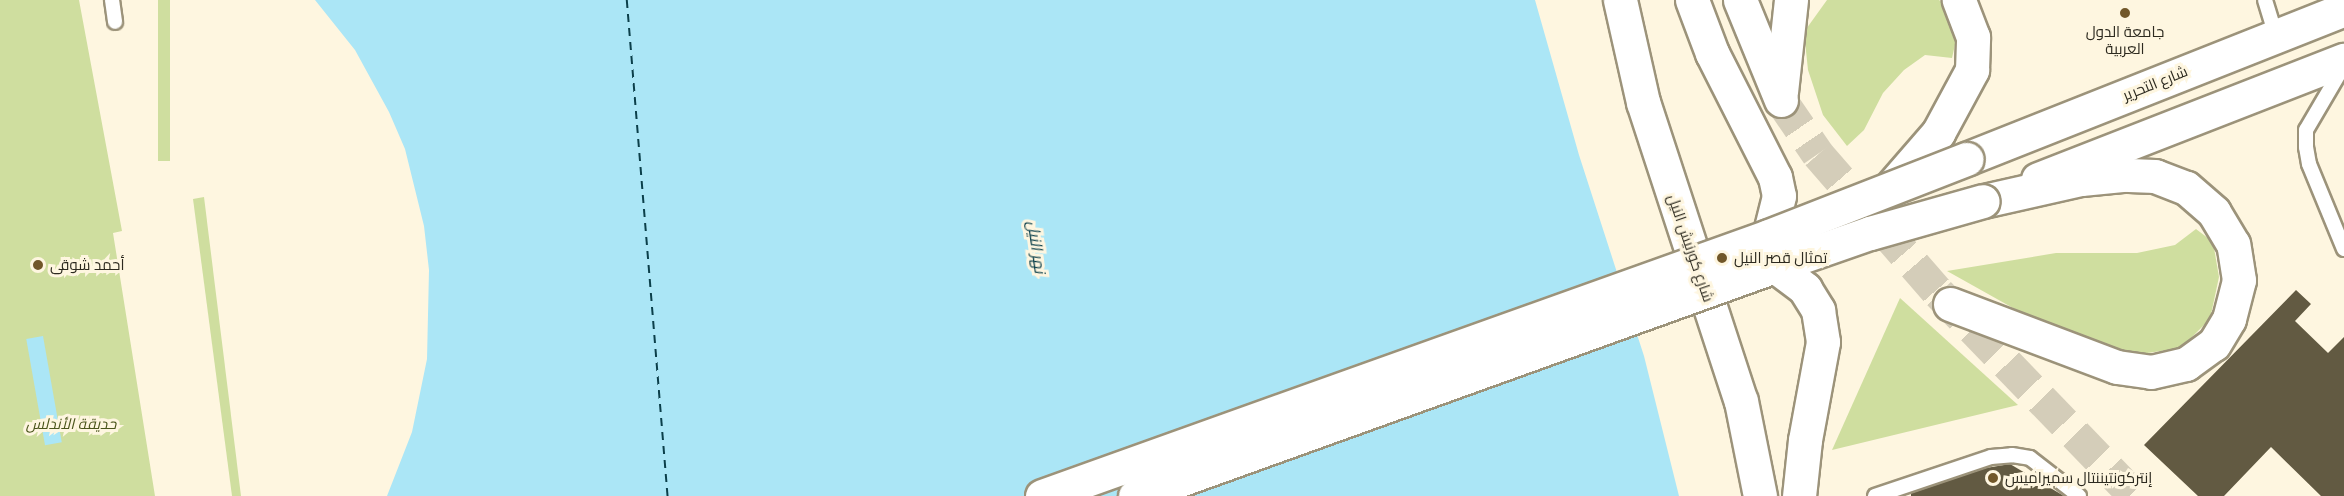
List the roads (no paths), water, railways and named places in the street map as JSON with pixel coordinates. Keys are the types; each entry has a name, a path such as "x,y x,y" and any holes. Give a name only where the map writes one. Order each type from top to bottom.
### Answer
{"main road":[{"name":"شارع كورنيش النيل","path":"1620,0 1643,102 1741,401 1760,496"},
{"path":"1692,0 1712,53 1775,177 1779,196 1772,251 1805,289 1818,310 1823,342 1804,440 1799,496"},
{"path":"1740,0 1780,100 1784,43 1791,0"},
{"path":"1891,187 1938,133 1972,70 1973,37 1959,0"},
{"name":"شارع التحرير","path":"1772,251 1891,187 2276,35 2342,6"},
{"path":"1983,201 2344,60"},
{"path":"1042,496 1772,251 1870,233 1983,201 2081,179 2122,175 2155,176 2186,188 2214,212 2233,244 2239,280 2229,319 2214,344 2186,364 2151,372 2117,367 2096,360 1950,304"},
{"path":"1135,496 1772,251"}],"lane":[{"path":"112,0 115,22"},
{"path":"2265,0 2276,35"},
{"path":"2344,65 2306,130 2309,164 2344,249"},
{"path":"1875,496 1991,457 2012,455 2030,458 2079,496"}],"water":[{"name":"نهر النيل","path":"315,0 1535,0 1579,155 1644,356 1679,496 387,496 412,432 427,359 429,270 424,226 405,149 389,112 355,50"},
{"path":"43,336 62,442 45,445 26,339"}],"tunnel":[{"path":"1781,100 1818,154 1939,293 2135,496"}],"place":[{"name":"جامعة الدول العربية","path":"2125,13"},
{"name":"تمثال قصر النيل","path":"1722,258"},
{"name":"أحمد شوقى","path":"38,265"},
{"name":"إنتركونتيننتال سميراميس","path":"1993,478"}],"park label":[{"name":"حديقة الأندلس","path":"71,424"}]}
